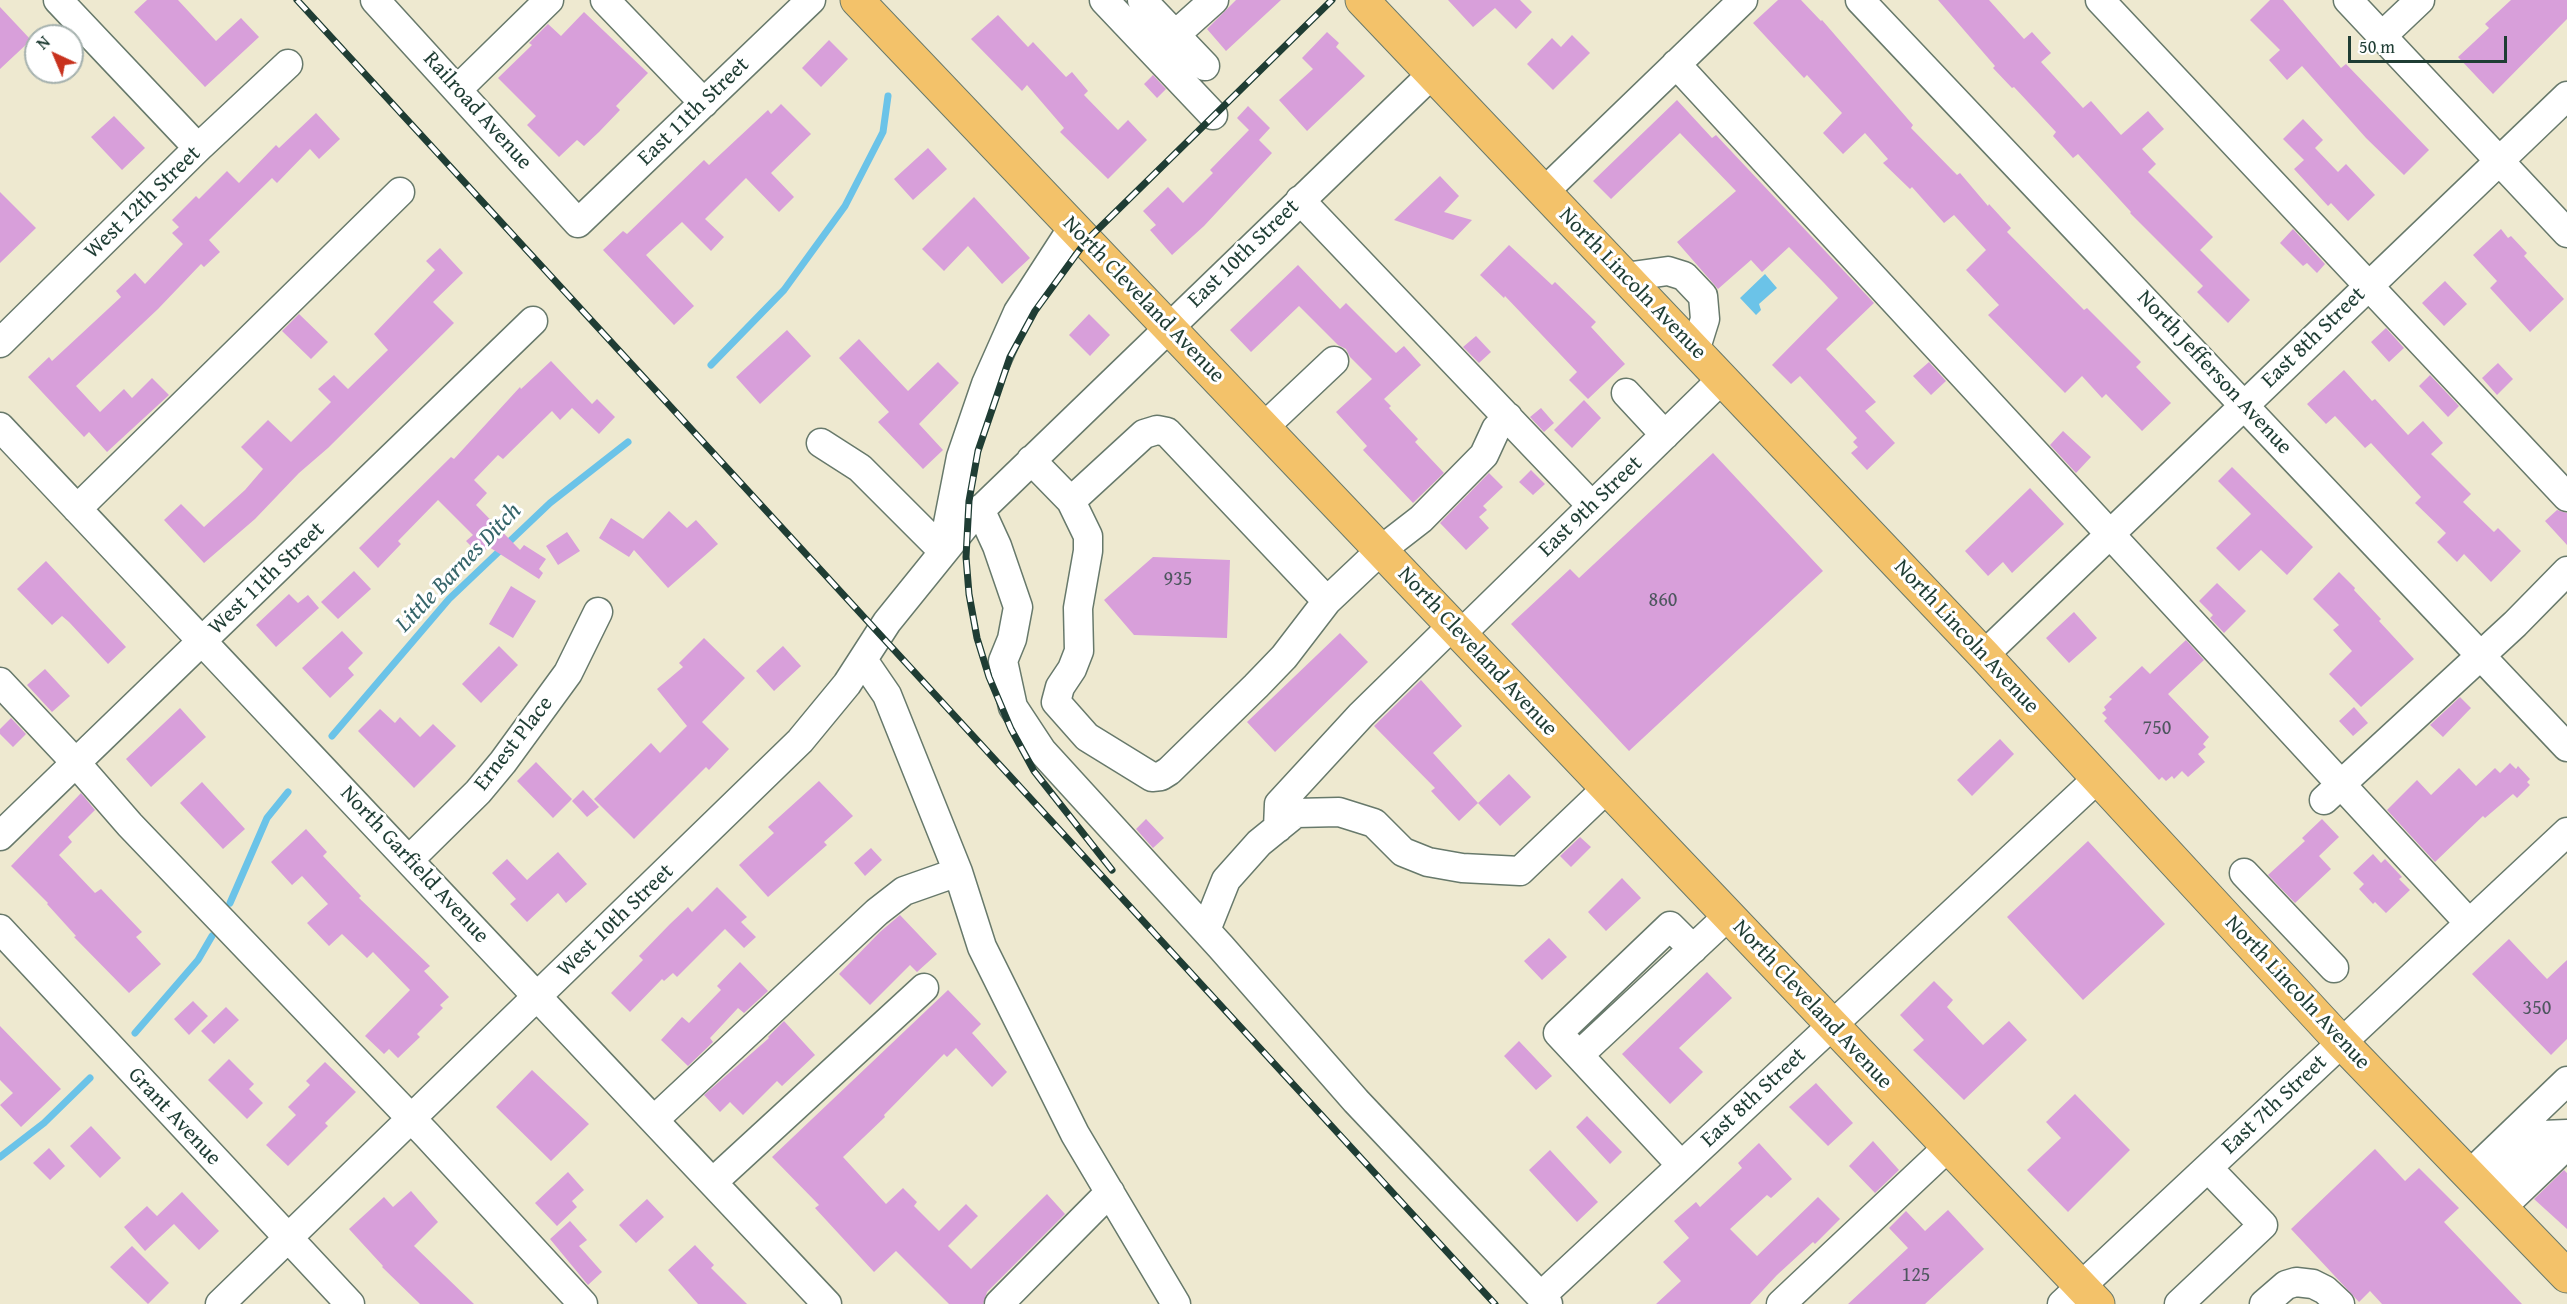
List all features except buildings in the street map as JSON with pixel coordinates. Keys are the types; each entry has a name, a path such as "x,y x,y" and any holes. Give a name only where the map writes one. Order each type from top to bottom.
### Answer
{"highway":[{"name":"North Cleveland Avenue","path":"857,0 1948,1148 2080,1298"},
{"name":"North Lincoln Avenue","path":"1362,0 1984,655 2342,1043 2567,1276"}],"street":[{"path":"58,0 198,148"},
{"name":"Railroad Avenue","path":"375,0 578,223"},
{"path":"457,90 549,0"},
{"path":"605,0 704,103"},
{"name":"East 11th Street","path":"578,223 811,0"},
{"path":"1104,0 1213,115"},
{"path":"1142,0 1204,66"},
{"path":"1175,35 1214,0"},
{"path":"1544,192 1743,0"},
{"name":"North Jefferson Avenue","path":"1860,0 2567,747"},
{"path":"2100,0 2567,497"},
{"path":"2348,0 2567,233"},
{"path":"2382,36 2420,0"},
{"name":"West 12th Street","path":"0,343 198,148 288,64"},
{"path":"1676,64 2109,535 2332,793 2469,923"},
{"name":"East 10th Street","path":"980,509 1432,74"},
{"name":"East 8th Street","path":"1984,655 2567,96"},
{"path":"77,509 400,192"},
{"path":"1300,200 1592,506"},
{"path":"943,551 961,457 986,384 1018,312 1072,227"},
{"path":"1626,277 1668,271 1684,276 1703,296 1705,320 1695,351"},
{"name":"West 11th Street","path":"0,836 533,321"},
{"path":"1264,427 1334,361"},
{"name":"East 9th Street","path":"1278,828 1279,804 1361,715 1592,506 1722,379"},
{"path":"1626,393 1665,435"},
{"path":"1031,460 1071,501 1088,536 1088,551 1078,608 1079,651 1072,669 1060,687 1056,702 1087,737 1152,777 1161,776 1169,771 1256,686 1284,657 1327,601 1381,550 1421,519 1484,455 1496,429 1508,417"},
{"name":"North Garfield Avenue","path":"0,427 827,1304"},
{"path":"1071,501 1144,434 1157,430 1167,432 1327,601"},
{"path":"821,442 860,468 943,551"},
{"path":"980,509 997,546 1018,607 1012,639 1003,661 1013,707 1042,751 1206,930 1356,1101 1544,1300"},
{"name":"West 10th Street","path":"220,1304 800,741 847,684 887,622 943,551 980,509"},
{"path":"2332,793 2481,656 2567,571"},
{"name":"Ernest Place","path":"409,860 478,792 502,762 568,673 598,612"},
{"path":"863,660 887,695 958,872 982,947 1075,1134 1176,1304"},
{"path":"0,682 76,762 130,825 584,1304"},
{"name":"East 8th Street","path":"1544,1300 1681,1165 2098,778"},
{"path":"1206,930 1226,880 1259,843 1296,813 1339,812 1374,823 1403,852 1428,862 1462,868 1520,871 1605,789"},
{"name":"East 7th Street","path":"2080,1298 2208,1168 2567,832"},
{"path":"654,1120 877,912 904,891 958,872"},
{"path":"2244,873 2334,968"},
{"path":"1579,1055 1728,916"},
{"path":"1681,1165 1558,1033 1670,926 1693,949"},
{"name":"Grant Avenue","path":"0,929 350,1304"},
{"path":"713,1182 924,988"},
{"path":"2485,1191 2564,1090"},
{"path":"2485,1191 2542,1135 2567,1134"},
{"path":"2485,1191 2567,1144"},
{"path":"1781,1304 1948,1148"},
{"path":"2179,1304 2263,1225 2208,1168"},
{"path":"999,1304 1110,1192"},
{"path":"2264,1304 2286,1286 2296,1282 2313,1284 2333,1302"}],"water":[{"path":"1765,274 1777,288 1759,304 1761,310 1756,315 1740,298"}],"waterway":[{"name":"Little Barnes Ditch","path":"711,365 784,290 845,206 883,132 888,96"},
{"name":"Little Barnes Ditch","path":"332,736 449,599 550,503 628,442"},
{"name":"Little Barnes Ditch","path":"230,903 267,818 288,792"},
{"name":"Little Barnes Ditch","path":"135,1033 198,960 212,936"},
{"name":"Little Barnes Ditch","path":"0,1157 44,1123 90,1078"}],"railway":[{"path":"297,0 1495,1304"},
{"path":"1112,870 1034,771 1011,729 989,677 977,638 969,594 966,557 969,501 978,451 1010,357 1035,311 1086,241 1332,0"}]}
